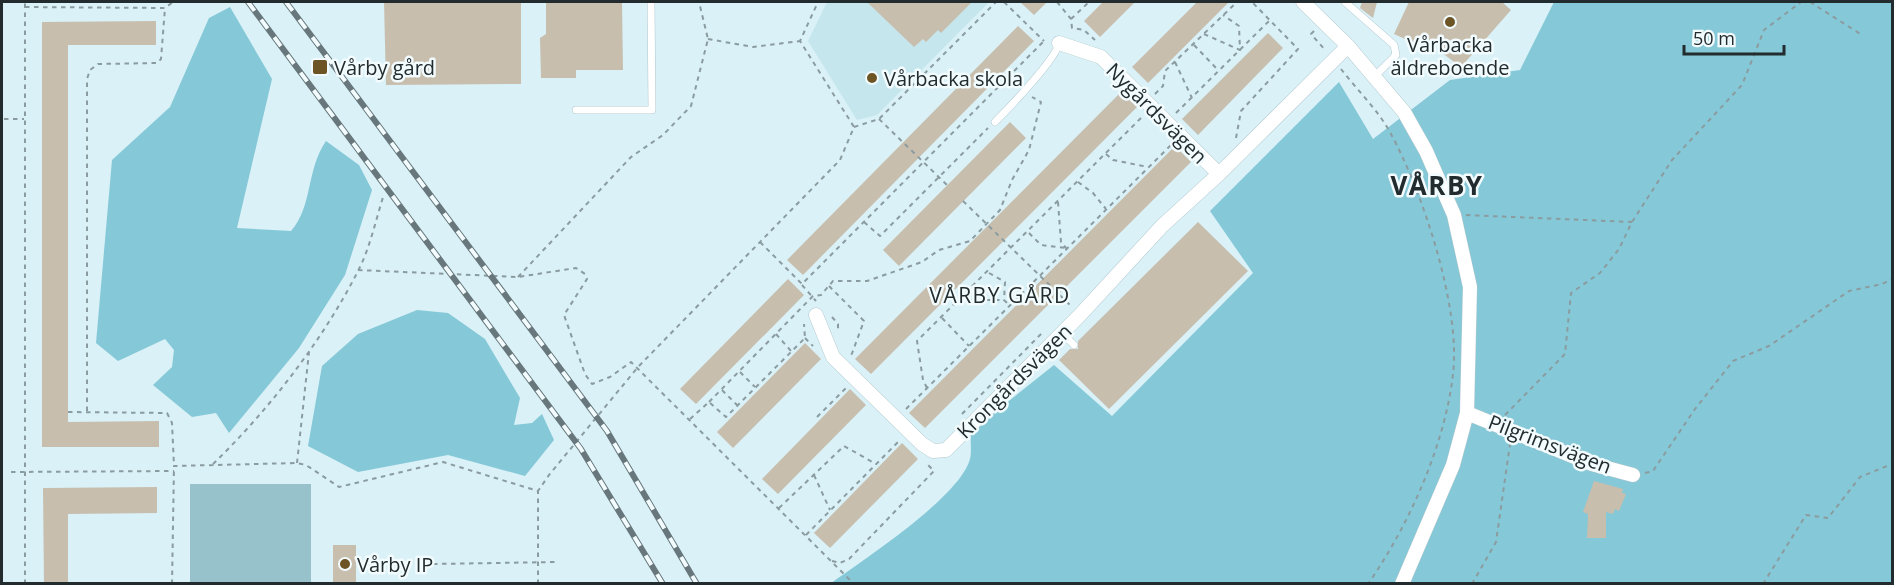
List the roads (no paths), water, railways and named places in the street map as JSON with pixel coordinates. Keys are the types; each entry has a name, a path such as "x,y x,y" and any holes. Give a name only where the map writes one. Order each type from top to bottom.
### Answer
{"street":[{"path":"1303,2 1348,46 1404,112 1426,151 1454,215 1470,287 1467,413 1453,465 1402,584"},
{"name":"Nygårdsvägen","path":"1059,43 1101,57 1219,174"},
{"name":"Krongårdsvägen","path":"817,313 833,357 922,444 933,451 946,450 1062,333 1075,310 1219,174 1348,46"},
{"name":"Pilgrimsvägen","path":"1467,413 1497,423 1592,464 1633,475"}],"lane":[{"path":"576,110 652,110 651,2"},
{"path":"1345,2 1394,45 1396,55 1374,77"},
{"path":"994,122 1024,93 1058,50 1059,43"},
{"path":"1062,333 1074,345"}],"railway":[{"path":"248,2 581,449 663,584"},
{"path":"286,2 607,431 697,584"}],"place":[{"name":"Vårbacka äldreboende","path":"1450,22"},
{"name":"Vårby gård","path":"320,67"},
{"name":"Vårbacka skola","path":"872,78"},
{"name":"Vårby IP","path":"345,564"}],"district":[{"name":"VÅRBY","path":"1437,185"},
{"name":"VÅRBY GÅRD","path":"1000,295"}]}
